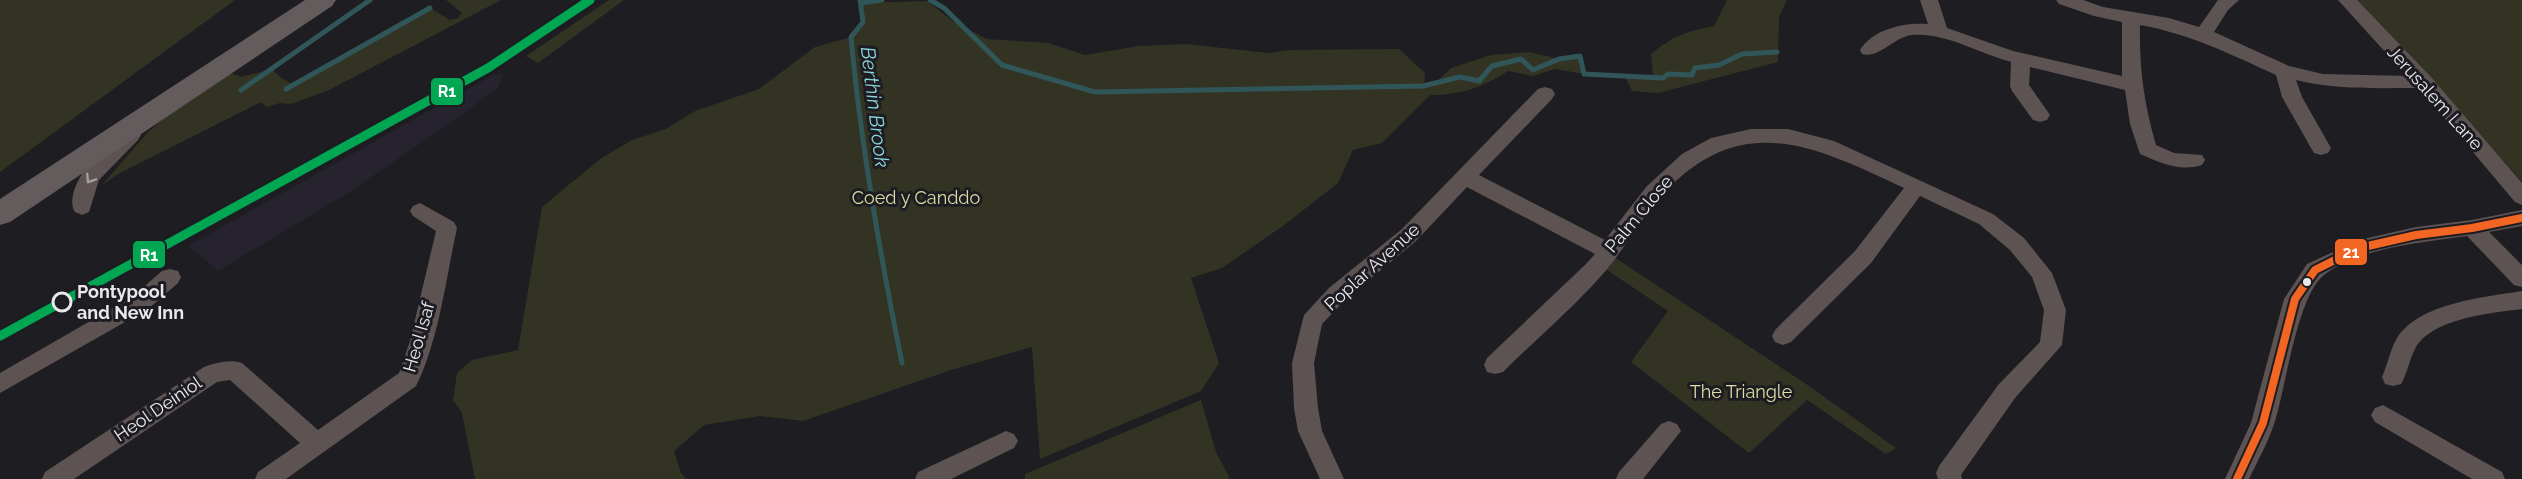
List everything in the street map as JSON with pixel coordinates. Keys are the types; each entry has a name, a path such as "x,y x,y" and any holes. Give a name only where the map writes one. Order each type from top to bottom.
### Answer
{"highway":[{"path":"0,193 297,0"},
{"path":"0,214 323,0"}],"street":[{"path":"1929,0 1939,31"},
{"path":"2065,0 2100,12 2169,24 2203,34 2284,71 2323,80 2424,82"},
{"path":"2203,34 2222,6 2229,0"},
{"name":"Jerusalem Lane","path":"2347,0 2424,82 2522,197"},
{"path":"2131,17 2130,66 2140,124 2147,149 2172,160 2195,160"},
{"path":"1869,50 1879,40 1896,33 1916,29 1939,31 2021,59 2133,86"},
{"path":"2021,59 2019,86 2040,115"},
{"path":"2284,71 2292,97 2321,148"},
{"name":"Poplar Avenue","path":"1332,479 1310,431 1306,408 1303,363 1312,321 1337,294 1409,235 1545,94"},
{"path":"82,207 85,184 95,171 160,108"},
{"name":"Palm Close","path":"1495,365 1556,309 1608,251 1654,191 1689,159 1718,143 1751,136 1788,136 1827,146 1986,219 2017,244 2041,273 2055,310 2051,345 2007,391 1948,472 1950,479"},
{"path":"1465,177 1608,251"},
{"path":"1783,336 1863,257 1916,187"},
{"name":"Heol Isaf","path":"267,479 408,379 421,341 447,228 420,211"},
{"path":"2237,479 2263,423 2295,299 2314,270 2359,248 2416,235 2472,228 2522,218"},
{"path":"2472,228 2522,279"},
{"path":"0,384 140,303 170,277"},
{"path":"2392,377 2397,372 2406,342 2425,325 2462,310 2522,300"},
{"name":"Heol Deiniol","path":"54,479 212,374 234,370 318,444"},
{"path":"2384,415 2493,479"},
{"path":"1628,479 1669,431"},
{"path":"927,479 1006,441"}],"shaded area":[{"path":"495,74 503,75 498,88 437,132 348,193 218,271 188,246"}],"green space":[{"path":"0,0 235,0 0,172"},
{"path":"446,0 501,0 329,90 291,104 280,103 267,107 261,102 120,173 102,185 148,132 182,103 230,72 241,77 272,69 293,85 430,8 450,20 458,18 462,13"},
{"path":"609,0 624,0 538,63 526,56"},
{"path":"1727,0 1787,0 1779,17 1778,62 1658,93 1632,91 1625,76 1653,78 1651,54 1680,35 1714,26"},
{"path":"2355,0 2522,0 2522,182 2447,97"},
{"name":"Coed y Canddo","path":"927,1 954,22 987,39 1048,43 1085,55 1139,46 1186,44 1268,53 1290,50 1399,49 1425,73 1424,86 1437,82 1451,68 1491,55 1529,52 1559,59 1580,56 1584,74 1555,69 1533,76 1508,71 1490,82 1471,89 1452,94 1430,95 1382,143 1353,150 1338,183 1287,223 1222,268 1191,278 1219,363 1201,391 1040,459 1032,347 951,370 803,421 760,416 704,425 674,451 681,473 686,479 475,479 462,413 453,400 457,373 472,360 518,350 542,207 600,159 632,140 666,129 695,111 759,89 815,47 851,37 863,22 861,3"},
{"name":"The Triangle","path":"1614,257 1809,386 1896,448 1886,454 1807,400 1749,453 1631,362 1668,311 1604,268"},
{"path":"1201,400 1216,452 1230,479 1025,479 1025,474"}],"waterway":[{"path":"241,90 370,0"},
{"name":"Berthin Brook","path":"860,0 863,22 851,37 855,78 872,201 902,363"},
{"path":"861,3 882,0"},
{"path":"930,0 944,8 1002,65 1095,92 1423,86 1460,77 1479,81 1492,66 1521,59 1533,70 1559,59 1580,56 1584,74 1663,78 1668,74 1692,75 1695,68 1719,65 1742,54 1777,52"},
{"path":"286,89 430,8"}],"transit line":[{"name":"R1","path":"0,336 488,68 590,0"},
{"name":"21","path":"2237,479 2263,423 2295,299 2315,270 2359,248 2416,235 2472,228 2522,218"}],"place":[{"name":"Pontypool and New Inn","path":"62,302"}]}
